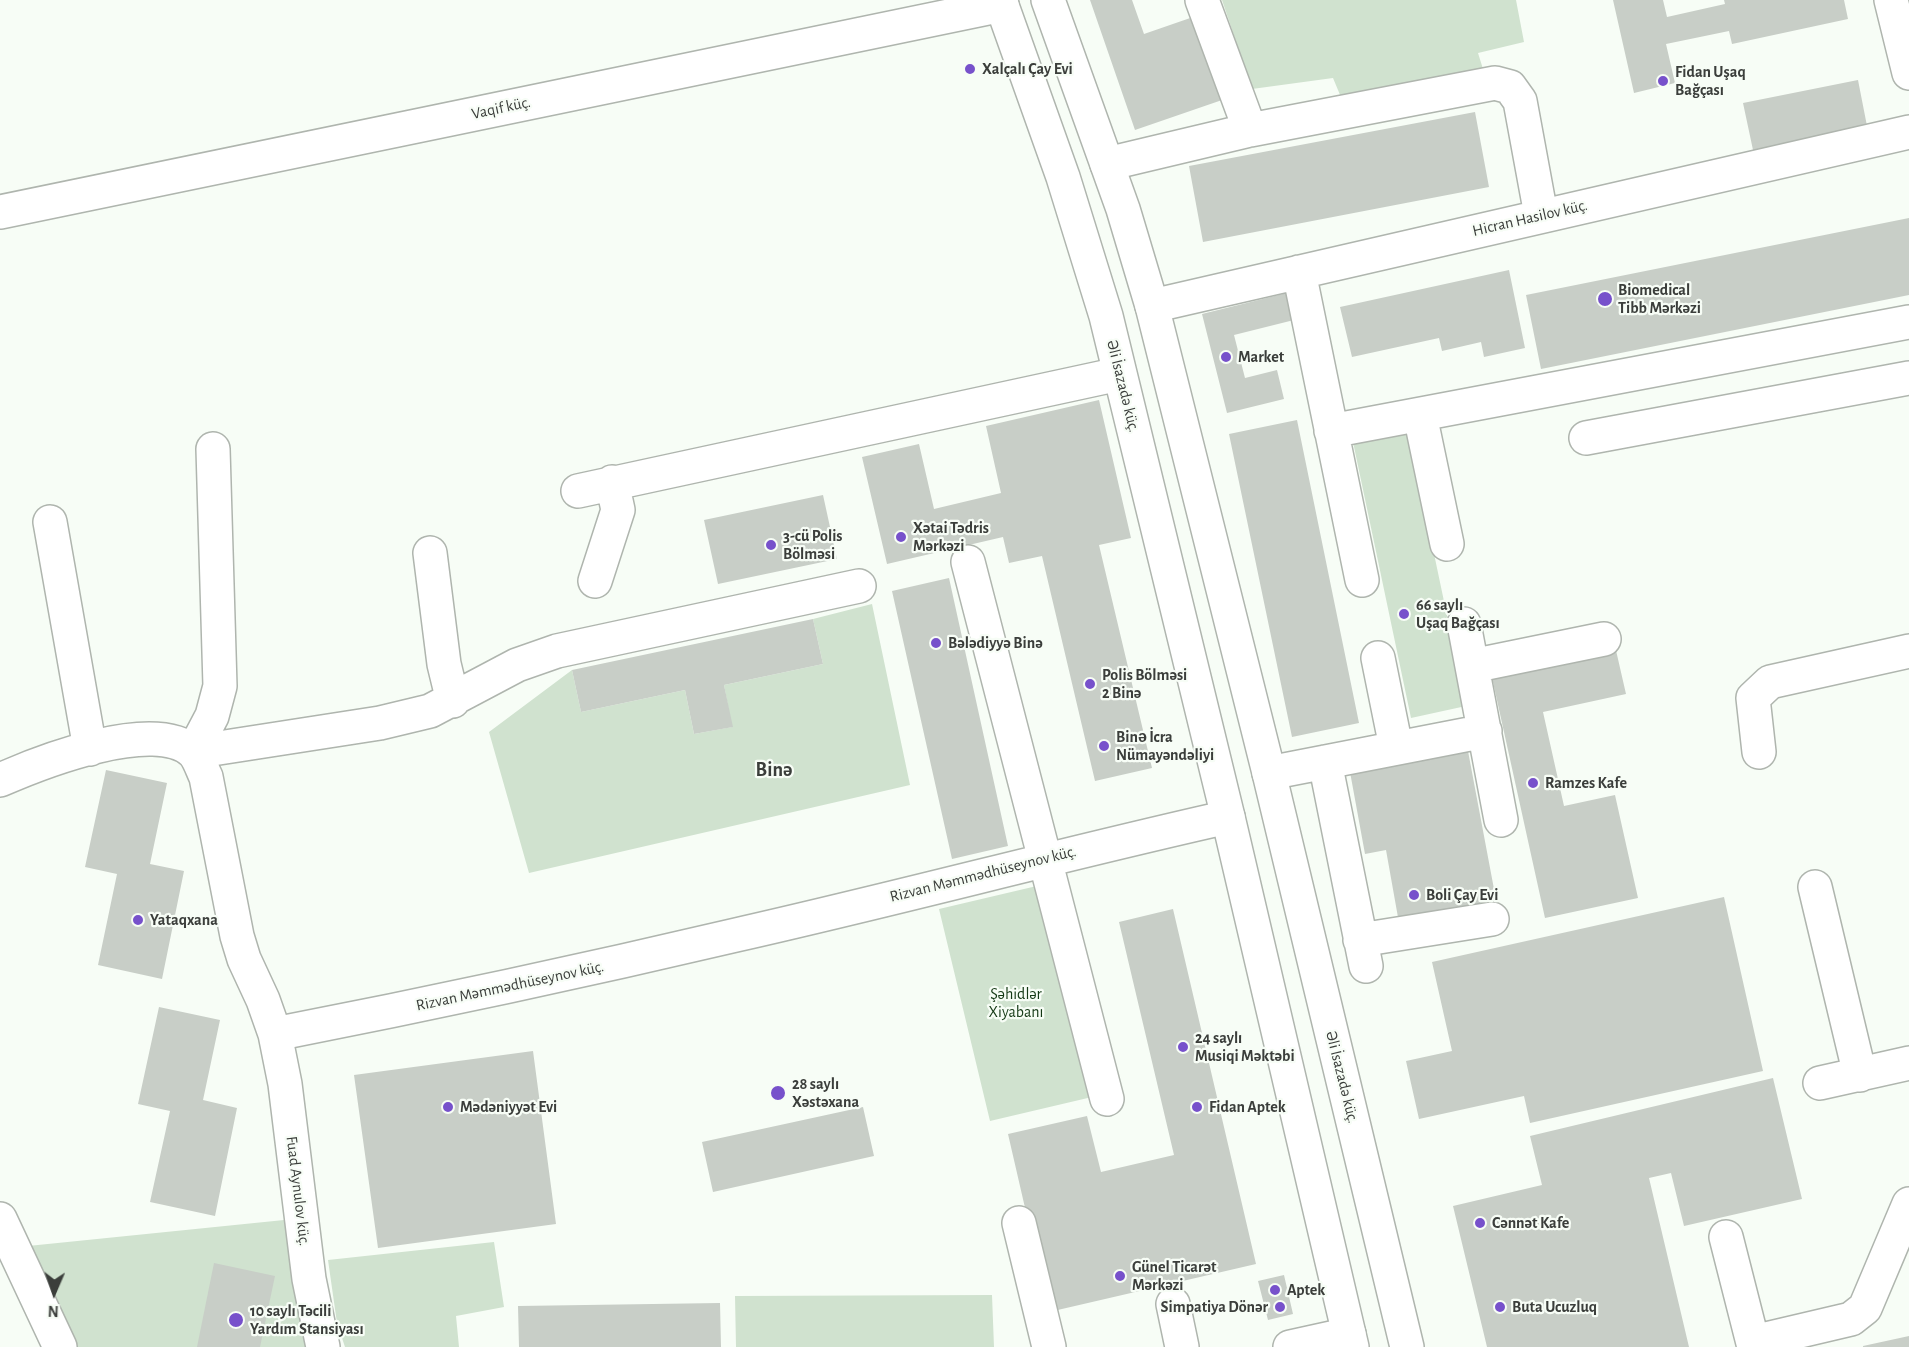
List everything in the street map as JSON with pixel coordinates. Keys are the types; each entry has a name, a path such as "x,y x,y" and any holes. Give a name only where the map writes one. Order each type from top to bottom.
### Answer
{"street":[{"path":"1048,0 1107,164 1152,306 1269,773"},
{"path":"1202,0 1250,130"},
{"path":"1891,0 1909,73"},
{"name":"Vaqif küç.","path":"0,212 1001,2"},
{"name":"Əli İsazadə küç.","path":"1001,2 1063,177 1106,316 1228,817"},
{"path":"1107,164 1250,130 1495,83 1510,87 1520,101 1541,215"},
{"name":"Hicran Hasilov küç.","path":"1106,316 1909,132"},
{"path":"1299,272 1362,580"},
{"path":"1331,431 1909,322"},
{"path":"578,491 1119,374"},
{"path":"1586,438 1909,378"},
{"path":"1420,415 1447,544"},
{"path":"193,752 212,716 220,686 213,449"},
{"path":"595,581 618,510 612,482"},
{"path":"50,522 90,749"},
{"path":"430,553 444,664 453,701"},
{"path":"968,562 1107,1099"},
{"path":"0,779 60,757 136,740 160,739 193,752 380,723 430,711 453,701 517,665 557,651 860,586"},
{"path":"1464,624 1501,820"},
{"path":"1472,666 1604,639"},
{"path":"1759,752 1753,698 1770,682 1909,651"},
{"path":"1378,658 1396,747"},
{"path":"1350,1341 1228,817 1269,773 1485,731"},
{"path":"193,752 206,777 239,944 275,1034"},
{"path":"1325,762 1363,953 1492,919"},
{"name":"Əli İsazadə küç.","path":"1269,773 1404,1335"},
{"name":"Rizvan Məmmədhüseynov küç.","path":"275,1034 426,1005 738,935 1045,859 1277,807"},
{"path":"1815,887 1860,1075"},
{"name":"Fuad Aynulov küç.","path":"275,1034 285,1084 309,1280 323,1347"},
{"path":"1820,1083 1909,1063"},
{"path":"1726,1237 1753,1345 1851,1319 1865,1308 1909,1204"},
{"path":"0,1219 60,1347"},
{"path":"1018,1223 1048,1347"},
{"path":"1173,1304 1182,1347"},
{"path":"1290,1347 1404,1335"}],"green space":[{"path":"1222,0 1516,0 1524,42 1478,53 1483,69 1343,102 1333,78 1252,89"},
{"path":"1408,430 1466,706 1411,718 1353,442"},
{"path":"872,604 910,785 529,873 489,732 572,670 581,712 685,690 694,734 732,727 724,685 823,664 813,619"},
{"name":"Şəhidlər Xiyabanı","path":"1041,885 1092,1097 990,1121 939,909"},
{"path":"284,1220 308,1347 77,1347 28,1246"},
{"path":"494,1242 504,1307 456,1316 459,1347 345,1347 337,1323 328,1260"},
{"path":"992,1295 994,1347 736,1347 735,1296"}],"building":[{"path":"1090,0 1132,0 1144,34 1196,16 1225,99 1135,130"},
{"path":"1613,0 1663,0 1667,17 1725,4 1724,0 1844,0 1848,19 1732,44 1729,31 1666,44 1675,83 1634,93"},
{"path":"1858,80 1867,126 1753,150 1743,103"},
{"path":"1475,112 1489,187 1203,242 1189,166"},
{"path":"1909,218 1909,295 1541,369 1526,295"},
{"path":"1509,270 1525,348 1484,357 1481,342 1442,351 1439,338 1352,357 1340,307"},
{"path":"1291,292 1298,319 1234,335 1245,378 1277,370 1284,399 1227,413 1202,314"},
{"path":"1099,400 1131,538 1099,545 1152,768 1095,781 1042,556 1009,563 1003,537 887,564 862,457 919,444 934,509 1001,493 986,426"},
{"path":"1297,420 1359,723 1292,737 1229,434"},
{"path":"823,495 837,559 718,584 704,520"},
{"path":"949,578 1008,846 952,859 892,591"},
{"path":"813,619 823,664 724,685 733,727 694,734 685,690 581,712 572,670"},
{"path":"1615,646 1626,694 1543,712 1564,806 1615,795 1638,898 1545,918 1491,673"},
{"path":"1468,751 1497,905 1399,923 1386,850 1365,854 1350,772"},
{"path":"106,770 167,783 150,864 184,871 162,979 98,965 117,874 85,867"},
{"path":"1724,897 1763,1071 1530,1123 1524,1096 1419,1119 1406,1061 1452,1051 1432,962"},
{"path":"1173,909 1256,1264 1049,1312 1008,1134 1087,1116 1101,1172 1174,1155 1119,922"},
{"path":"159,1007 220,1020 203,1100 237,1108 215,1216 150,1202 170,1111 138,1104"},
{"path":"533,1051 556,1224 378,1248 354,1075"},
{"path":"1773,1078 1802,1199 1684,1226 1671,1173 1649,1178 1689,1347 1487,1347 1453,1206 1542,1185 1530,1136"},
{"path":"863,1107 874,1156 713,1192 702,1142"},
{"path":"214,1263 275,1276 260,1347 197,1347"},
{"path":"1284,1275 1293,1314 1268,1320 1258,1281"},
{"path":"720,1303 721,1347 519,1347 518,1306"},
{"path":"1909,1336 1909,1347 1863,1347 1863,1346"}],"place":[{"name":"Xalçalı Çay Evi","path":"970,69"},
{"name":"Fidan Uşaq Bağçası","path":"1663,81"},
{"name":"Biomedical Tibb Mərkəzi","path":"1605,299"},
{"name":"Market","path":"1226,357"},
{"name":"Xətai Tədris Mərkəzi","path":"901,537"},
{"name":"3-cü Polis Bölməsi","path":"771,545"},
{"name":"66 saylı Uşaq Bağçası","path":"1404,614"},
{"name":"Bələdiyyə Binə","path":"936,643"},
{"name":"Polis Bölməsi 2 Binə","path":"1090,684"},
{"name":"Binǝ İcra Nümayəndəliyi","path":"1104,746"},
{"name":"Ramzes Kafe","path":"1533,783"},
{"name":"Boli Çay Evi","path":"1414,895"},
{"name":"Yataqxana","path":"138,920"},
{"name":"24 saylı Musiqi Məktəbi","path":"1183,1047"},
{"name":"28 saylı Xəstəxana","path":"778,1093"},
{"name":"Mədəniyyət Evi","path":"448,1107"},
{"name":"Fidan Aptek","path":"1197,1107"},
{"name":"Cənnət Kafe","path":"1480,1223"},
{"name":"Günel Ticarət Mərkəzi","path":"1120,1276"},
{"name":"Aptek","path":"1275,1290"},
{"name":"Simpatiya Dönər","path":"1280,1307"},
{"name":"Buta Ucuzluq","path":"1500,1307"},
{"name":"10 saylı Təcili Yardım Stansiyası","path":"236,1320"}],"district":[{"name":"Binə","path":"774,770"}]}
